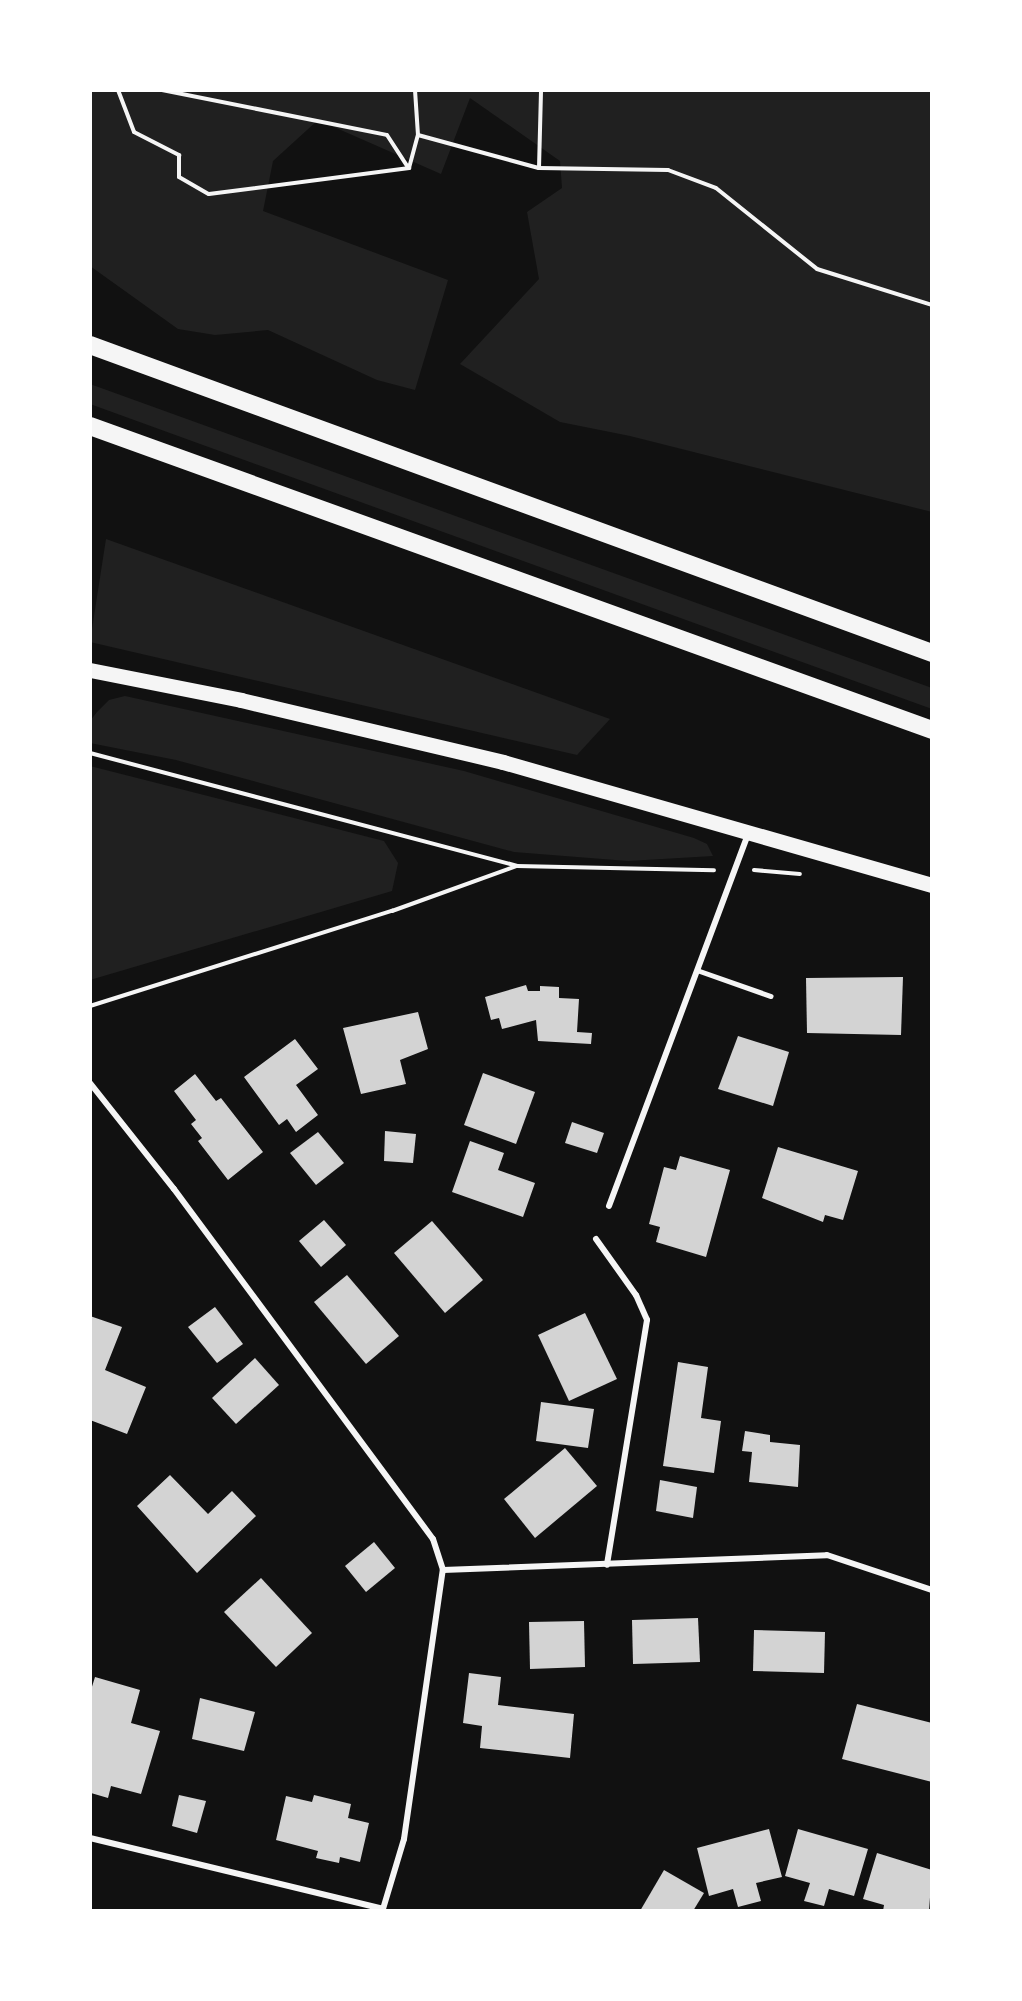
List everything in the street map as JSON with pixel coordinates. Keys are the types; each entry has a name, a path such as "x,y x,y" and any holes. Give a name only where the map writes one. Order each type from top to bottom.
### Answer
{"highway":[{"path":"90,345 932,653"},
{"path":"90,426 932,730"}],"main road":[{"path":"90,670 241,700 503,762 932,885"}],"street":[{"path":"609,1206 750,831"},
{"path":"90,1083 174,1189 433,1539 443,1570 404,1839 383,1910 90,1838"},
{"path":"596,1239 630,1286 647,1320 607,1565"},
{"path":"443,1570 827,1555 932,1590"}],"lane":[{"path":"697,970 771,996"}],"path":[{"path":"118,90 134,132 178,155 178,177 209,194 409,168"},
{"path":"162,90 387,135 409,168"},
{"path":"409,168 418,135 415,90"},
{"path":"539,168 541,90"},
{"path":"418,135 539,168 668,170 716,188 817,269 932,305"},
{"path":"90,753 517,866 672,872 734,870 808,875"},
{"path":"90,1006 392,911 517,866"}],"shaded area":[{"path":"90,90 932,90 932,512 630,436 560,422 460,364 539,279 527,212 562,188 560,161 470,98 441,174 318,120 273,161 263,211 448,280 415,390 377,380 268,330 215,335 178,329 90,266"},
{"path":"90,384 932,688 932,709 90,404"},
{"path":"106,539 610,719 577,755 90,642"},
{"path":"125,696 464,771 694,838 707,844 713,856 628,861 514,852 176,760 90,743 90,721 109,700"},
{"path":"90,766 384,841 398,863 392,891 90,980"}],"building":[{"path":"903,977 901,1035 807,1033 806,978"},
{"path":"526,985 528,991 540,991 540,986 559,987 559,998 579,999 577,1032 592,1033 591,1044 538,1041 536,1020 502,1029 499,1018 491,1020 485,997"},
{"path":"418,1012 428,1049 400,1060 406,1084 361,1094 343,1028"},
{"path":"738,1036 789,1052 773,1106 718,1089"},
{"path":"295,1039 318,1069 296,1085 318,1115 296,1132 287,1119 279,1125 244,1077"},
{"path":"483,1073 535,1092 516,1144 464,1125"},
{"path":"195,1074 216,1101 221,1098 263,1152 228,1180 198,1141 202,1138 191,1124 196,1120 174,1091"},
{"path":"572,1122 604,1133 597,1153 565,1143"},
{"path":"385,1131 416,1134 413,1163 384,1161"},
{"path":"318,1132 344,1163 316,1185 290,1153"},
{"path":"470,1141 504,1153 498,1170 535,1183 523,1217 452,1192"},
{"path":"778,1147 858,1171 843,1220 825,1215 823,1222 762,1198"},
{"path":"680,1156 730,1170 706,1257 656,1242 660,1227 649,1224 664,1167 676,1170"},
{"path":"324,1220 346,1245 321,1267 299,1241"},
{"path":"432,1221 483,1280 445,1313 394,1253"},
{"path":"347,1275 399,1336 366,1364 314,1302"},
{"path":"215,1307 243,1344 217,1363 188,1327"},
{"path":"585,1313 617,1379 569,1401 538,1335"},
{"path":"90,1316 122,1327 105,1370 146,1387 127,1434 90,1420"},
{"path":"255,1358 279,1385 236,1424 212,1398"},
{"path":"678,1362 708,1367 701,1418 721,1421 714,1473 663,1466"},
{"path":"541,1402 594,1409 588,1448 536,1441"},
{"path":"745,1431 770,1435 770,1442 800,1445 798,1487 749,1482 752,1452 742,1451"},
{"path":"565,1448 597,1486 535,1538 504,1499"},
{"path":"170,1475 208,1514 232,1491 256,1516 197,1573 137,1506"},
{"path":"660,1480 697,1487 693,1518 656,1511"},
{"path":"374,1542 395,1568 366,1592 345,1566"},
{"path":"261,1578 312,1633 276,1667 224,1612"},
{"path":"698,1618 700,1662 633,1664 632,1620"},
{"path":"584,1621 585,1667 530,1669 529,1622"},
{"path":"754,1630 825,1632 824,1673 753,1671"},
{"path":"469,1673 501,1677 498,1705 574,1714 570,1758 480,1748 482,1726 463,1723"},
{"path":"95,1677 140,1690 131,1723 160,1731 141,1794 111,1786 108,1798 91,1793 90,1693"},
{"path":"200,1698 255,1712 244,1751 192,1739"},
{"path":"857,1704 932,1723 932,1782 842,1759"},
{"path":"179,1795 206,1801 197,1833 172,1826"},
{"path":"314,1795 351,1804 348,1818 369,1823 360,1862 340,1857 339,1863 316,1858 318,1851 276,1840 286,1796 312,1802"},
{"path":"769,1829 782,1877 756,1883 761,1901 738,1907 733,1889 709,1896 697,1848"},
{"path":"798,1829 868,1849 854,1896 829,1889 824,1906 804,1901 810,1883 785,1876"},
{"path":"877,1853 932,1870 929,1911 883,1911 884,1905 863,1899"},
{"path":"664,1870 704,1893 693,1911 640,1911"}]}
